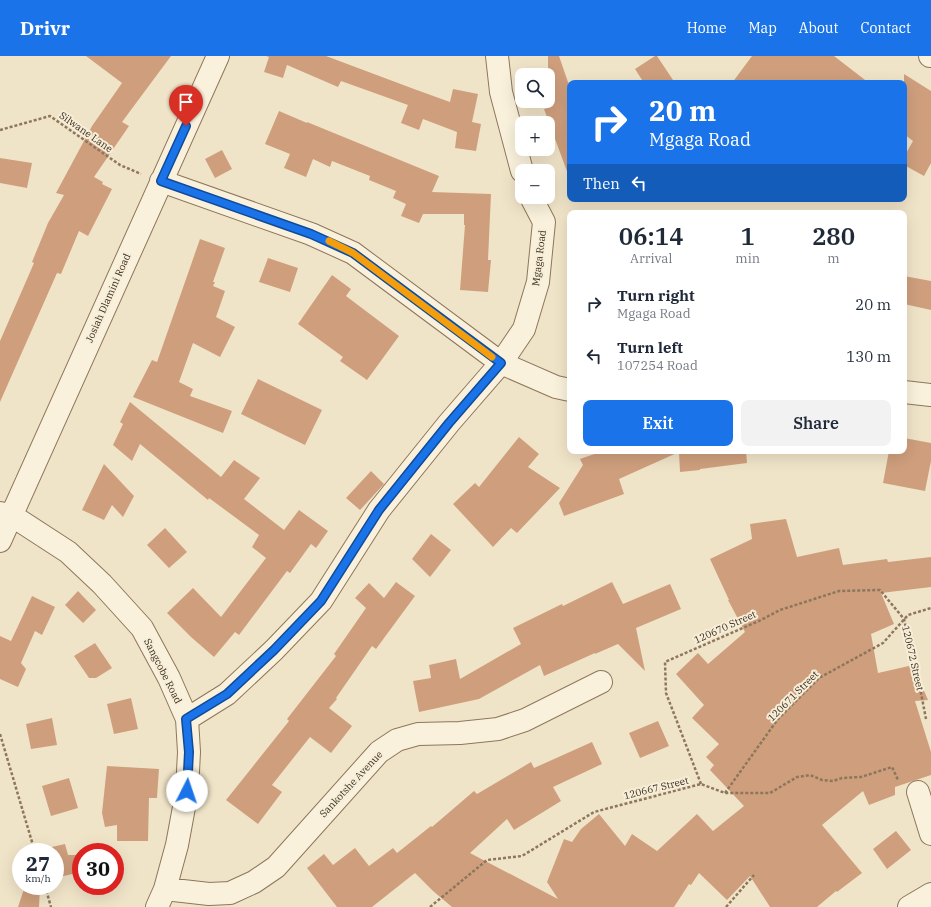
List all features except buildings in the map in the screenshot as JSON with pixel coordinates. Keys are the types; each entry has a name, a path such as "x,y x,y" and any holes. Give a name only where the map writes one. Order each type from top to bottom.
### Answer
{"street":[{"name":"Josiah Dlamini Road","path":"0,541 5,514 218,56"},
{"path":"497,56 502,92 520,164"},
{"path":"161,181 311,234 353,253 501,363 556,387 567,389"},
{"name":"Mgaga Road","path":"186,719 227,694 274,650 321,601 379,510 449,423 501,363 524,329 538,282 544,222 535,204"},
{"path":"907,392 931,395"},
{"name":"Sangcobe Road","path":"5,514 38,532 68,552 102,584 142,628 169,678 186,719 189,752 187,791 177,845 161,898"},
{"name":"Sankotshe Avenue","path":"161,898 230,893 254,882 276,867 379,752 397,740 418,734 460,733 498,729 525,720 601,682"},
{"path":"918,792 931,834"},
{"path":"909,907 931,894"}],"path":[{"name":"Silwane Lane","path":"0,130 50,116 120,166 161,181"},
{"name":"120670 Street","path":"701,784 666,693 666,662 759,621 780,610 839,591 880,590 904,620"},
{"name":"120671 Street","path":"725,793 778,719 819,678 883,643 908,615 931,608"},
{"name":"120672 Street","path":"904,620 926,719"},
{"path":"0,734 32,843"},
{"name":"120667 Street","path":"430,907 487,860 522,856 594,812 701,784 725,793 770,793 797,777 810,775 822,780 833,781 842,778 861,777 892,767 902,789 918,792"},
{"path":"726,907 754,875"},
{"path":"48,895 51,907"}],"slow traffic":[{"path":"329,241 353,253 387,277 492,357"}],"route":[{"path":"186,126 161,181 311,234 353,253 501,363 449,423 379,510 321,601 274,650 227,694 186,719 189,752 187,791"}]}
